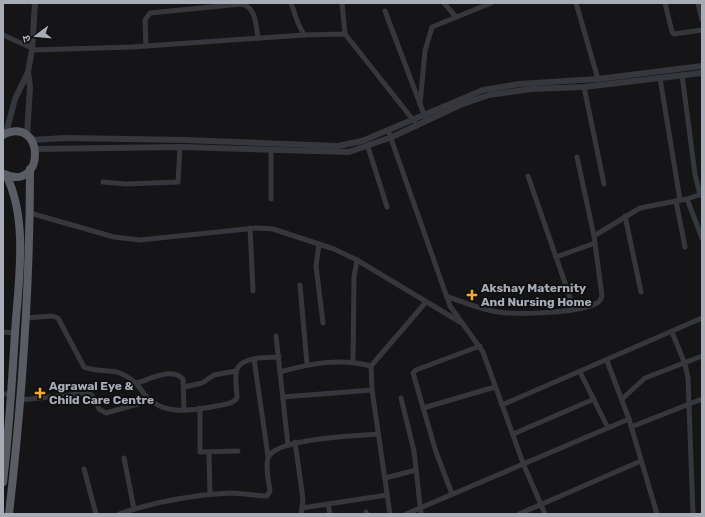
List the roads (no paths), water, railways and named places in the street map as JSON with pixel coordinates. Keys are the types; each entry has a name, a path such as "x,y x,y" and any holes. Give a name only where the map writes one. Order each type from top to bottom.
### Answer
{"highway":[{"path":"5,134 17,132 29,138 36,149 35,160 30,169 26,318 9,514"},
{"path":"4,174 16,176 30,169"},
{"path":"3,482 7,394 15,333 20,243 15,195 4,174"}],"street":[{"path":"5,134 15,100 28,72 32,49 35,3"},
{"path":"291,3 298,23 304,34"},
{"path":"342,3 345,34 413,119 416,127"},
{"path":"444,3 456,17"},
{"path":"420,104 425,51 430,32 436,24 491,3"},
{"path":"576,3 598,79"},
{"path":"665,3 672,32 674,34 702,30"},
{"path":"698,3 702,20"},
{"path":"146,46 145,20 146,16 150,12 241,4 247,5 251,10 258,38"},
{"path":"385,11 427,122"},
{"path":"3,35 32,49 146,46 304,34 345,34"},
{"path":"28,72 30,87 29,138 185,140 338,146 362,141 471,94 495,88 598,79 702,66"},
{"path":"36,149 180,147 349,152 368,147 427,122 460,105 489,95 531,89 584,87 702,73"},
{"path":"594,236 640,208 701,195 694,174 682,75"},
{"path":"660,78 685,247"},
{"path":"584,87 604,184"},
{"path":"388,130 392,137 450,306 460,322 480,346 523,463 545,514"},
{"path":"103,182 126,184 178,182 180,147"},
{"path":"368,147 387,207"},
{"path":"271,150 271,200"},
{"path":"448,297 499,312 528,313 574,309 595,304 602,296 594,236 577,157"},
{"path":"528,176 574,309"},
{"path":"687,199 702,238"},
{"path":"30,213 114,237 128,239 182,237 250,228 273,229 319,244 357,260 460,322"},
{"path":"625,216 641,292"},
{"path":"250,228 253,291"},
{"path":"556,257 595,243"},
{"path":"319,244 316,266 323,323"},
{"path":"353,362 354,277 357,260"},
{"path":"300,285 307,364"},
{"path":"390,514 372,390 371,366 426,302"},
{"path":"26,318 52,316 58,318 84,367 89,370 119,373 137,383 152,400 163,408 170,410 200,408 235,401 237,398 236,371"},
{"path":"502,405 607,361 702,318"},
{"path":"3,332 15,333"},
{"path":"672,332 685,364 690,404 693,514"},
{"path":"276,336 288,445"},
{"path":"452,494 436,452 413,375 414,372 480,346"},
{"path":"622,399 645,378 685,364 702,356"},
{"path":"184,387 202,383 214,375 236,371 242,364 254,359 278,357"},
{"path":"119,514 148,505 210,494 241,493 267,496 270,492 267,460 268,456 254,359"},
{"path":"607,361 629,419 657,514"},
{"path":"280,372 307,364 353,362 371,366"},
{"path":"580,372 608,428"},
{"path":"137,383 172,374 181,377 184,387 184,410"},
{"path":"423,408 495,387"},
{"path":"283,397 372,390"},
{"path":"20,400 89,393 96,400 99,409 106,413 152,400"},
{"path":"401,398 413,444 420,511"},
{"path":"513,434 594,399"},
{"path":"631,427 702,399"},
{"path":"200,408 199,451 202,453 238,451"},
{"path":"406,514 420,511 452,494 629,419"},
{"path":"268,456 295,442 378,434"},
{"path":"295,442 303,499 301,511 328,504 387,496"},
{"path":"209,452 210,494"},
{"path":"124,458 134,509"},
{"path":"520,514 641,461"},
{"path":"84,469 96,514"},
{"path":"385,478 416,470"},
{"path":"328,504 330,514"}],"place":[{"name":"Akshay Maternity And Nursing Home","path":"472,295"},
{"name":"Agrawal Eye & Child Care Centre","path":"40,393"}]}
